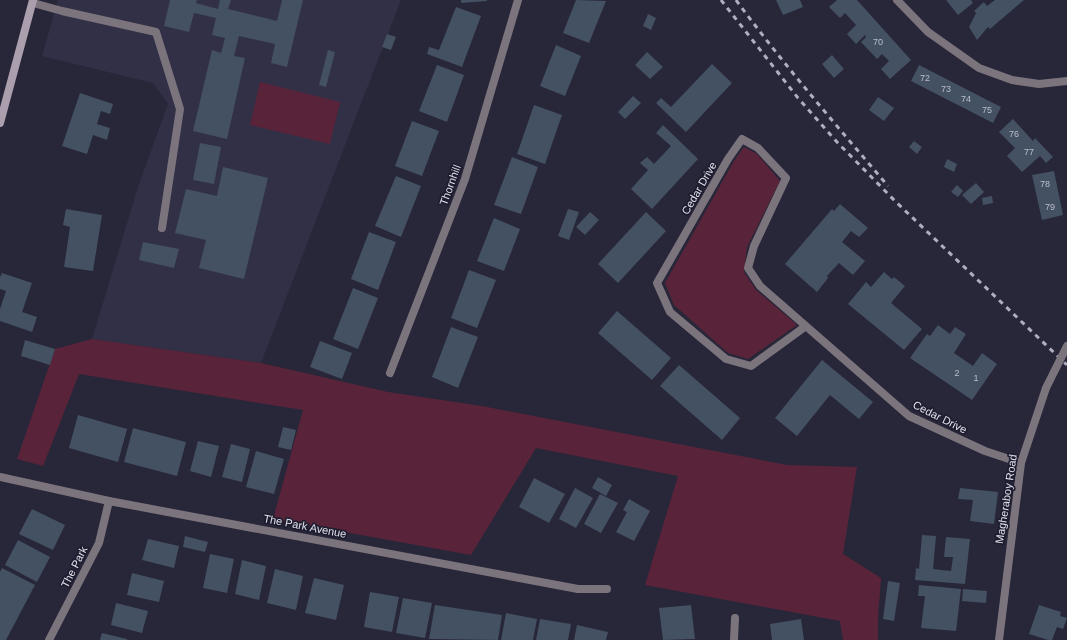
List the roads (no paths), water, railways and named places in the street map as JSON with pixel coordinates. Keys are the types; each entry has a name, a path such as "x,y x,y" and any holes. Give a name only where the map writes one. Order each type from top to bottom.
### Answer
{"main road":[{"path":"0,123 33,1"}],"street":[{"name":"Thornhill","path":"390,373 465,179 518,0"},
{"path":"896,0 928,32 979,68 1012,80 1032,83 1039,84 1067,81"},
{"path":"33,1 62,11 156,32 180,109 162,228"},
{"name":"Cedar Drive","path":"806,326 751,366 732,361 726,359 670,312 657,283 728,159 742,139 758,148 786,178 754,246 748,268 760,286 806,326 909,416 985,451 1021,463"},
{"name":"Magheraboy Road","path":"999,640 1021,463 1046,388 1067,346"},
{"name":"The Park Avenue","path":"0,477 109,501 578,589 607,589"},
{"name":"The Park","path":"49,640 99,543 109,501"},
{"path":"734,640 735,618"}],"railway":[{"path":"721,0 798,98 837,142 895,201 1067,365"},
{"path":"736,0 791,71 888,186"}]}
